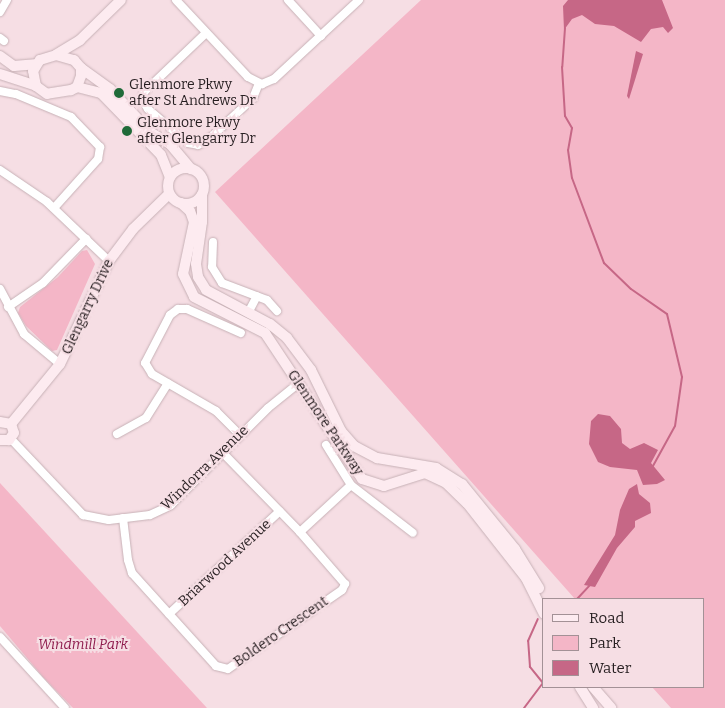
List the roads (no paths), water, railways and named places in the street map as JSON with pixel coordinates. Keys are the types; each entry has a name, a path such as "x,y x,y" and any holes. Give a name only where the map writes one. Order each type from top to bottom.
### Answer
{"main road":[{"path":"0,56 14,66 35,64 80,40 121,0"},
{"path":"77,87 79,65 75,50 80,40"},
{"path":"0,74 36,86 52,94 77,87 101,93 161,155 170,177 169,194 181,203 195,202 202,194 202,180 170,144 150,132 110,90 69,57 56,54"},
{"path":"35,64 32,74 36,86"},
{"path":"170,177 178,170 191,169"},
{"name":"Glengarry Drive","path":"11,424 60,364 109,260 133,229 169,194"},
{"name":"Glenmore Parkway","path":"202,194 202,222 196,264 198,277 214,297 248,313 287,338 311,370 327,417 357,473 368,483 388,485 425,473 446,483 467,503 526,578 542,604"},
{"name":"Glenmore Parkway","path":"181,203 190,211 194,222 183,269 189,292 204,304 264,331 298,383 349,442 366,454 382,460 430,466 456,480 519,554 542,604"},
{"path":"0,422 11,424 14,433 5,439"},
{"path":"581,688 593,708"},
{"path":"595,688 611,708"}],"street":[{"path":"0,12 7,0"},
{"path":"176,0 248,77 259,84"},
{"path":"288,0 321,36"},
{"path":"206,33 146,90 142,98 148,109 188,143 198,145 208,140 253,98 259,84 274,79 359,0"},
{"path":"0,91 16,94 71,117 100,147 98,159 54,208"},
{"path":"0,170 54,208 109,260"},
{"path":"8,307 43,283 86,239"},
{"path":"213,242 212,266 222,284 257,296 277,311"},
{"path":"0,289 8,307 28,339 60,364"},
{"path":"248,313 257,296"},
{"path":"240,435 216,411 149,371 145,360 173,312 186,309 241,333"},
{"path":"117,434 144,420 168,383"},
{"name":"Windorra Avenue","path":"5,439 79,512 99,520 154,514 168,508 240,435 298,383"},
{"path":"326,445 352,485 378,502 399,524 413,532"},
{"name":"Boldero Crescent","path":"124,518 129,567 216,666 228,669 345,586 338,573 223,453"},
{"path":"300,532 352,485"},
{"name":"Briarwood Avenue","path":"169,614 280,511"},
{"path":"0,637 65,708"}],"water":[{"path":"568,0 662,0 673,28 668,33 663,27 651,29 641,42 614,26 595,24 582,15 572,19 564,30 563,6"},
{"path":"636,51 643,54 629,99 627,96"},
{"path":"598,414 610,416 621,429 622,443 630,449 644,443 658,450 651,463 665,480 657,484 643,485 637,470 610,467 598,462 589,444 591,421"},
{"path":"637,484 639,494 650,503 651,513 635,521 635,527 617,548 595,587 584,585 615,535 620,510 629,489"}],"waterway":[{"path":"565,28 562,67 565,116 572,128 568,150 572,178 604,263 631,289 667,314 682,377 675,426 653,466"},
{"path":"578,598 590,585"},
{"path":"538,619 528,641 530,667 542,682"},
{"path":"524,708 542,684"}],"place":[{"name":"Glenmore Pkwy after St Andrews Dr","path":"119,93"},
{"name":"Glenmore Pkwy after Glengarry Dr","path":"127,131"}],"park label":[{"name":"Windmill Park","path":"83,645"}]}
